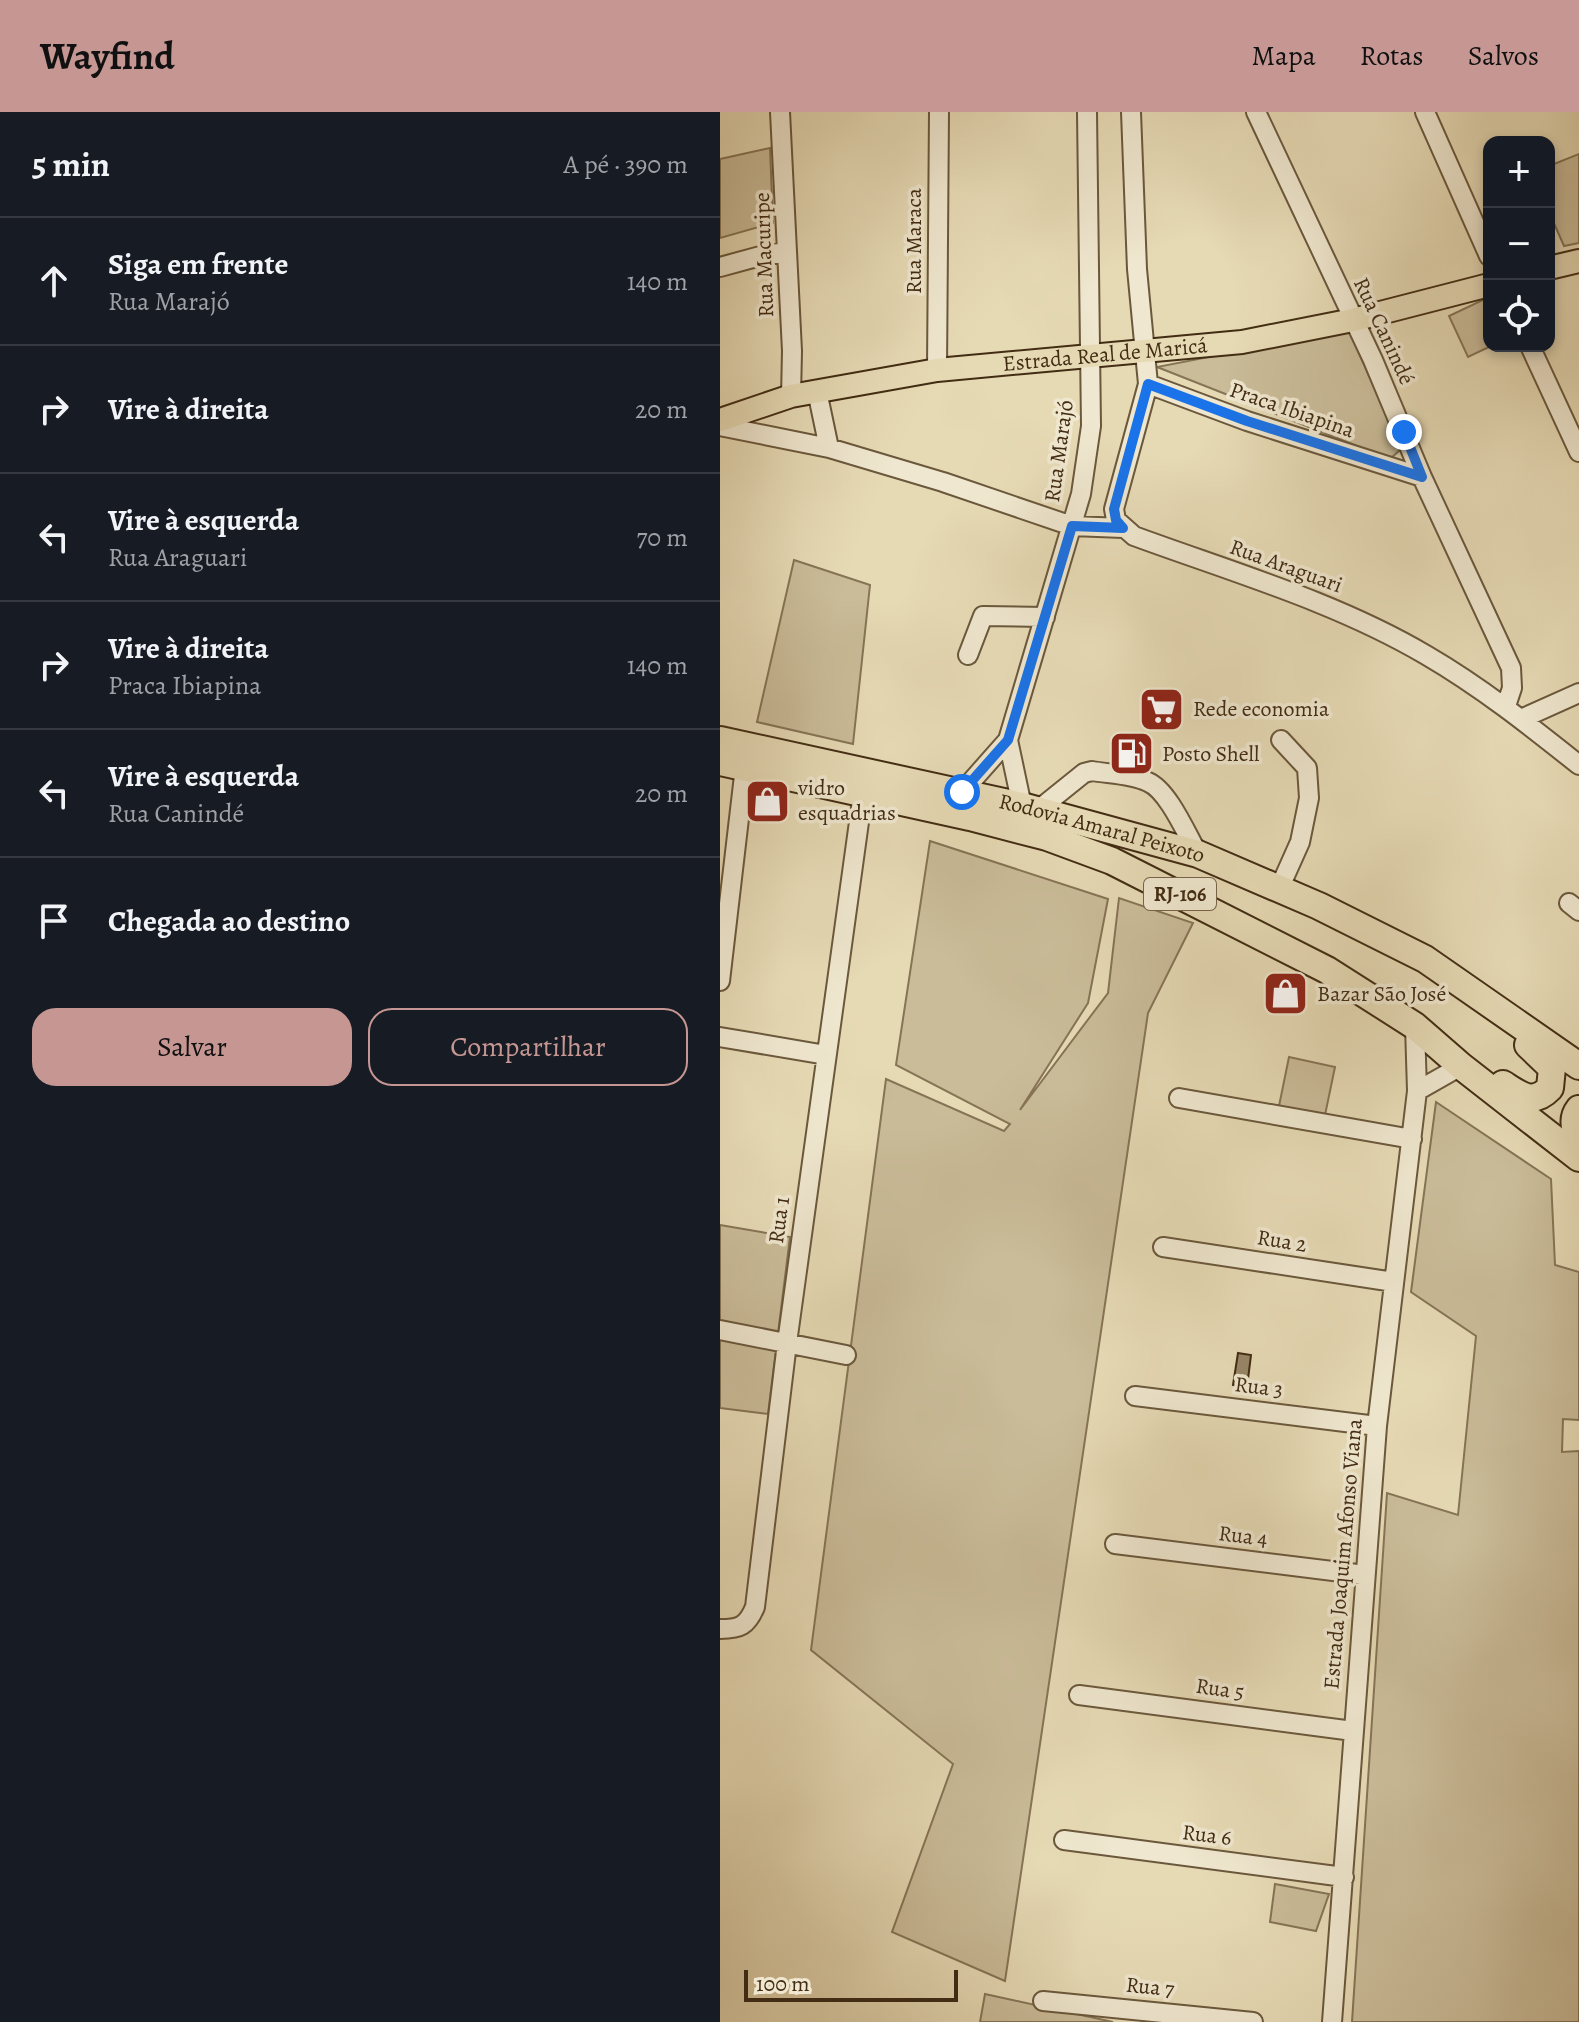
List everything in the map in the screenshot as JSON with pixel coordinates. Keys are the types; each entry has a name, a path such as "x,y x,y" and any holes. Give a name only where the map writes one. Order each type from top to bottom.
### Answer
{"highway":[{"name":"Rodovia Amaral Peixoto","path":"720,740 1030,808 1198,854 1287,892 1425,959 1579,1066"},
{"name":"Rodovia Amaral Peixoto","path":"733,764 970,817 1047,837 1112,861 1327,970 1415,1026 1579,1158"},
{"path":"1287,892 1325,919 1413,964 1495,1019 1542,1056 1552,1068 1550,1088 1531,1100 1521,1095 1405,1007 1353,976 1327,970"},
{"path":"1579,1109 1574,1120 1579,1138"}],"main road":[{"path":"1555,267 1579,261"},
{"name":"Estrada Real de Maricá","path":"720,423 791,396 817,391 937,370 1242,342 1353,320 1483,287"}],"street":[{"name":"Rua Macuripe","path":"780,112 791,396"},
{"name":"Rua Maraca","path":"937,370 939,112"},
{"name":"Rua Marajó","path":"962,792 1008,740 1081,494 1091,426 1087,112"},
{"path":"1123,528 1116,520 1114,509 1148,384 1137,269 1131,112"},
{"name":"Rua Canindé","path":"1256,112 1373,360 1422,477 1511,668 1512,688 1506,706"},
{"path":"1425,112 1483,242"},
{"path":"720,267 787,252"},
{"path":"1533,352 1579,452"},
{"name":"Praca Ibiapina","path":"1148,384 1247,421 1422,477"},
{"path":"817,391 829,448"},
{"path":"720,423 829,448 943,482 1072,526 1123,528"},
{"name":"Rua Araguari","path":"1123,528 1134,536 1342,612 1427,655 1506,706 1579,765"},
{"path":"968,655 983,616 1045,617"},
{"path":"1521,719 1579,693"},
{"name":"Rua Marajó","path":"1008,740 1030,808"},
{"path":"1281,740 1307,768 1309,798 1287,892"},
{"path":"720,981 733,764"},
{"path":"1030,808 1092,771 1146,780 1164,796 1198,854"},
{"name":"Rua 1","path":"720,1629 738,1629 748,1622 755,1607 787,1343 863,793"},
{"name":"Estrada Joaquim Afonso Viana","path":"1332,2022 1377,1426 1417,1091 1415,1026"},
{"path":"720,1037 826,1055"},
{"path":"1417,1091 1461,1066"},
{"path":"1179,1098 1412,1139"},
{"name":"Rua 2","path":"1163,1247 1394,1282"},
{"path":"720,1330 846,1355"},
{"name":"Rua 3","path":"1135,1396 1377,1426"},
{"name":"Rua 4","path":"1115,1544 1365,1575"},
{"name":"Rua 5","path":"1079,1695 1353,1731"},
{"name":"Rua 6","path":"1064,1840 1344,1877"},
{"name":"Rua 7","path":"1043,2001 1253,2022"}],"shaded area":[{"path":"770,148 773,223 720,238 720,159"},
{"path":"1579,154 1579,243 1564,246 1555,226 1555,164"},
{"path":"1483,300 1483,350 1468,357 1449,316"},
{"path":"1349,330 1401,449 1390,459 1157,367"},
{"path":"794,560 870,585 853,744 757,722"},
{"path":"930,841 1108,899 1088,1003 1020,1110 1108,993 1119,898 1193,923 1148,1013 1005,1981 892,1932 953,1764 811,1650 886,1079 1004,1131 1010,1124 896,1065"},
{"path":"1289,1057 1335,1067 1325,1115 1279,1106"},
{"path":"1436,1102 1551,1179 1555,1265 1579,1272 1579,1420 1563,1419 1562,1452 1579,1451 1579,2022 1352,2022 1387,1493 1458,1515 1476,1336 1411,1292"},
{"path":"720,1225 790,1237 768,1414 720,1408"},
{"path":"1275,1884 1329,1894 1316,1931 1270,1922"},
{"path":"985,1994 1113,2022 980,2022"}],"building":[{"path":"1238,1353 1251,1355 1247,1387 1233,1385"}],"place":[{"name":"Rede economia","path":"1162,709"},
{"name":"Posto Shell","path":"1131,754"},
{"name":"vidro esquadrias","path":"767,801"},
{"name":"Bazar São José","path":"1286,994"}],"route":[{"path":"962,792 1008,740 1072,526 1123,528 1116,520 1114,509 1148,384 1247,421 1422,477 1404,432"}]}
